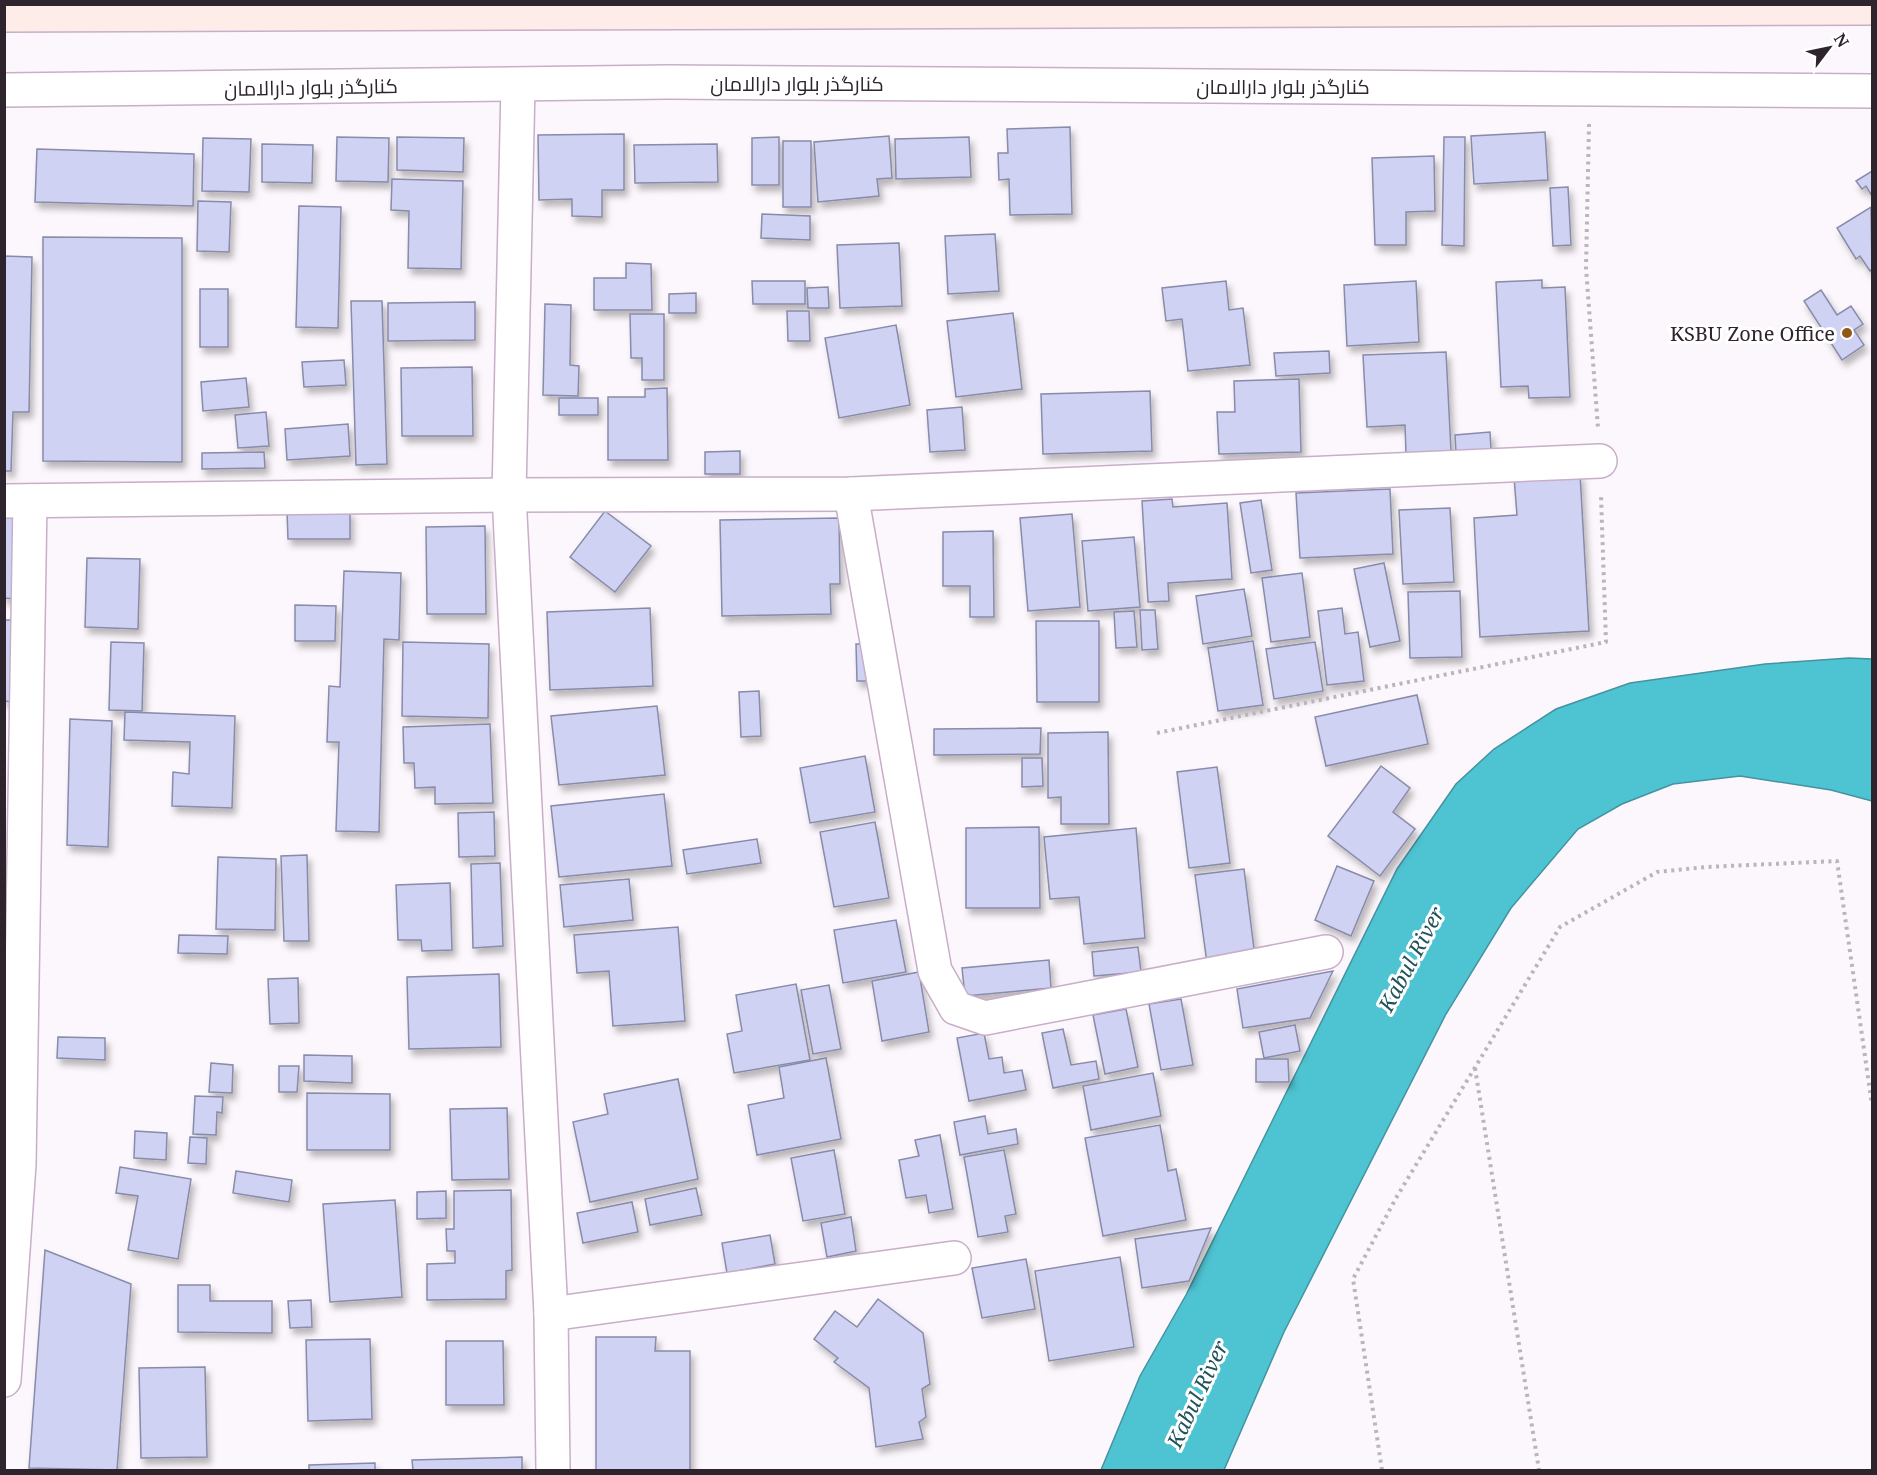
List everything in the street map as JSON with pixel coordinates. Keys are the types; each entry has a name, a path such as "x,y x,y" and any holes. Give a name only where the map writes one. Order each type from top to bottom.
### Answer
{"main road":[{"path":"4,15 1872,8"}],"street":[{"name":"کنارگذر بلوار دارالامان","path":"4,90 681,82 1590,87 1872,91"},
{"path":"518,85 509,495 551,1314 553,1470"},
{"path":"4,1380 19,1164 17,501 509,495 851,495 1600,461"},
{"path":"851,495 935,971 956,1008 985,1018 1326,952"},
{"path":"551,1314 954,1258"}],"path":[{"path":"1158,733 1606,642 1600,461 1587,268 1590,87"},
{"path":"1382,1470 1353,1279 1396,1197 1560,927 1657,872 1706,867 1837,861 1872,1105"},
{"path":"1475,1067 1539,1470"}],"water":[{"name":"Kabul River","path":"1849,658 1872,659 1872,801 1831,790 1740,776 1673,784 1622,804 1578,829 1511,908 1446,1014 1284,1332 1224,1470 1101,1470 1140,1376 1186,1295 1397,869 1456,784 1494,749 1556,709 1630,683 1765,664"}],"building":[{"path":"1070,127 1072,214 1010,215 1009,179 999,180 998,153 1008,153 1007,129"},
{"path":"1545,132 1548,180 1474,184 1471,136"},
{"path":"624,134 624,190 602,190 602,217 572,216 572,199 539,200 538,135"},
{"path":"889,136 892,178 877,179 879,196 818,202 814,142"},
{"path":"337,137 389,138 388,182 336,181"},
{"path":"397,137 464,138 463,172 397,170"},
{"path":"779,137 779,185 752,185 752,138"},
{"path":"969,137 971,177 896,179 895,139"},
{"path":"1444,137 1465,137 1464,246 1442,245"},
{"path":"203,138 251,139 249,192 202,191"},
{"path":"783,141 811,141 811,207 783,207"},
{"path":"262,144 313,145 312,183 262,182"},
{"path":"717,144 718,182 635,183 634,145"},
{"path":"37,149 194,154 193,206 35,202"},
{"path":"1434,156 1435,211 1406,212 1406,245 1375,245 1372,158"},
{"path":"1872,171 1872,196 1866,186 1862,189 1856,181"},
{"path":"392,179 463,181 461,269 408,268 409,211 391,210"},
{"path":"1568,187 1571,245 1553,246 1550,188"},
{"path":"198,201 231,202 229,252 197,251"},
{"path":"299,206 341,207 338,328 296,327"},
{"path":"1871,207 1872,269 1870,271 1860,256 1856,259 1837,228"},
{"path":"762,214 810,216 810,240 761,238"},
{"path":"995,234 999,291 948,294 945,236"},
{"path":"43,237 182,238 182,462 43,461"},
{"path":"899,243 902,306 840,308 837,245"},
{"path":"4,256 32,257 29,412 13,412 11,471 4,471"},
{"path":"626,263 651,264 652,310 594,310 594,278 626,278"},
{"path":"1542,280 1542,288 1565,287 1570,397 1529,398 1528,386 1501,387 1496,282"},
{"path":"752,281 805,281 805,304 753,304"},
{"path":"1226,281 1229,310 1243,308 1250,365 1188,371 1182,319 1166,321 1162,288"},
{"path":"1416,281 1419,342 1347,346 1344,285"},
{"path":"828,287 829,308 808,308 807,288"},
{"path":"200,289 228,289 228,347 200,347"},
{"path":"1821,290 1837,315 1851,306 1863,324 1854,330 1864,345 1842,360 1804,301"},
{"path":"696,293 696,313 669,313 669,294"},
{"path":"351,301 382,301 387,464 356,465"},
{"path":"475,302 475,340 388,341 388,303"},
{"path":"545,304 571,305 570,365 579,366 578,396 543,395"},
{"path":"787,311 809,311 810,341 788,341"},
{"path":"1013,313 1022,389 956,397 947,321"},
{"path":"630,314 664,314 664,380 642,380 642,358 631,358"},
{"path":"896,325 910,405 839,418 825,338"},
{"path":"1329,351 1330,373 1276,376 1274,353"},
{"path":"1446,352 1451,451 1406,453 1405,425 1367,427 1363,355"},
{"path":"344,360 346,385 304,387 302,362"},
{"path":"472,367 473,436 402,436 401,368"},
{"path":"246,378 249,407 203,411 201,382"},
{"path":"1299,379 1301,452 1219,454 1217,412 1235,412 1234,381"},
{"path":"667,388 668,460 608,460 608,397 645,397 645,389"},
{"path":"1150,391 1152,451 1043,454 1041,394"},
{"path":"559,398 598,398 598,415 559,415"},
{"path":"962,407 965,450 930,452 927,410"},
{"path":"266,412 269,446 238,448 235,415"},
{"path":"348,424 350,456 287,460 285,429"},
{"path":"1490,432 1491,450 1456,453 1455,435"},
{"path":"740,451 740,474 705,474 705,452"},
{"path":"264,452 265,468 202,469 202,453"},
{"path":"1580,474 1589,631 1480,637 1474,518 1517,515 1514,477"},
{"path":"1390,489 1393,554 1300,558 1296,493"},
{"path":"1172,499 1173,507 1227,503 1232,579 1168,583 1169,601 1148,602 1142,501"},
{"path":"1261,500 1272,570 1251,573 1240,503"},
{"path":"1450,508 1454,582 1403,584 1399,510"},
{"path":"4,509 21,510 18,599 4,598"},
{"path":"287,511 350,511 350,539 288,539"},
{"path":"605,511 651,546 615,592 570,557"},
{"path":"1072,514 1080,607 1028,611 1020,518"},
{"path":"839,518 840,584 830,584 831,614 722,616 720,520"},
{"path":"485,526 486,614 427,614 426,527"},
{"path":"993,531 994,617 970,617 970,586 943,586 943,532"},
{"path":"1134,537 1140,607 1088,611 1082,541"},
{"path":"87,558 140,559 138,629 85,627"},
{"path":"1384,563 1400,641 1370,647 1354,569"},
{"path":"344,571 401,573 399,640 384,639 379,832 336,831 339,742 327,742 329,686 340,687"},
{"path":"1302,573 1310,637 1271,642 1262,578"},
{"path":"1244,589 1252,636 1203,644 1196,596"},
{"path":"1460,591 1462,657 1410,658 1408,592"},
{"path":"295,605 336,606 335,641 295,641"},
{"path":"650,608 653,686 550,690 547,612"},
{"path":"1342,608 1345,634 1358,632 1364,681 1327,685 1318,611"},
{"path":"1140,610 1155,610 1158,649 1142,650"},
{"path":"1134,611 1137,647 1116,648 1114,612"},
{"path":"4,620 16,620 13,702 4,701"},
{"path":"1036,621 1099,621 1099,702 1037,702"},
{"path":"1253,641 1263,705 1218,711 1208,648"},
{"path":"111,642 144,643 142,711 109,710"},
{"path":"403,642 489,644 488,718 402,716"},
{"path":"1315,642 1323,691 1274,699 1266,649"},
{"path":"856,644 871,644 872,681 857,681"},
{"path":"759,691 761,736 741,737 739,692"},
{"path":"1417,695 1428,744 1326,766 1315,717"},
{"path":"657,706 665,775 559,785 551,716"},
{"path":"125,712 235,716 232,808 172,806 173,772 189,774 190,742 124,740"},
{"path":"70,719 112,721 108,847 67,845"},
{"path":"490,724 493,803 435,804 435,787 415,788 414,763 404,763 403,727"},
{"path":"1041,728 1040,754 934,755 934,729"},
{"path":"1108,732 1109,824 1061,824 1061,797 1048,798 1048,733"},
{"path":"865,756 875,812 810,823 800,768"},
{"path":"1022,758 1042,758 1043,786 1022,787"},
{"path":"1381,766 1410,788 1393,812 1415,829 1380,876 1328,836"},
{"path":"1217,767 1230,863 1189,868 1177,772"},
{"path":"664,794 672,866 559,877 551,806"},
{"path":"494,812 495,856 459,857 458,813"},
{"path":"875,822 889,898 834,907 820,832"},
{"path":"1039,827 1040,908 966,908 966,828"},
{"path":"1136,828 1145,938 1084,944 1079,897 1050,899 1044,837"},
{"path":"757,839 761,863 687,874 683,850"},
{"path":"307,855 309,941 284,941 281,856"},
{"path":"218,857 276,859 275,930 216,929"},
{"path":"500,863 503,946 473,948 471,864"},
{"path":"1337,866 1374,881 1351,936 1315,920"},
{"path":"1244,869 1255,957 1207,963 1195,875"},
{"path":"629,879 633,920 564,927 560,885"},
{"path":"450,883 452,950 422,951 421,940 398,940 396,885"},
{"path":"896,920 906,972 843,983 834,930"},
{"path":"678,927 685,1021 613,1026 609,971 577,973 574,935"},
{"path":"179,935 228,936 227,954 178,953"},
{"path":"1138,947 1141,972 1094,976 1092,952"},
{"path":"1049,960 1051,988 965,996 962,968"},
{"path":"1333,971 1310,1018 1243,1028 1237,989"},
{"path":"919,972 929,1032 882,1041 872,981"},
{"path":"499,974 501,1047 409,1049 407,977"},
{"path":"298,978 299,1023 270,1024 268,979"},
{"path":"796,984 810,1060 734,1073 727,1034 742,1031 736,995"},
{"path":"829,985 841,1049 813,1054 801,990"},
{"path":"1181,999 1193,1065 1161,1070 1149,1004"},
{"path":"1126,1009 1138,1067 1105,1074 1093,1015"},
{"path":"1295,1025 1300,1051 1264,1058 1259,1032"},
{"path":"1063,1029 1071,1065 1096,1061 1099,1079 1053,1088 1042,1033"},
{"path":"984,1033 989,1059 1002,1057 1004,1073 1022,1070 1026,1090 969,1101 957,1038"},
{"path":"58,1037 105,1038 105,1060 57,1058"},
{"path":"304,1055 352,1056 352,1083 304,1081"},
{"path":"826,1058 841,1139 757,1155 748,1105 784,1098 779,1067"},
{"path":"1256,1059 1288,1059 1289,1082 1256,1082"},
{"path":"211,1063 233,1065 232,1093 209,1092"},
{"path":"279,1066 299,1066 297,1092 279,1092"},
{"path":"1153,1073 1161,1116 1091,1130 1083,1086"},
{"path":"678,1079 698,1179 590,1202 573,1122 608,1114 604,1094"},
{"path":"307,1093 390,1094 390,1150 307,1150"},
{"path":"195,1096 223,1097 222,1113 217,1112 216,1135 193,1134"},
{"path":"507,1108 509,1179 452,1180 450,1109"},
{"path":"985,1116 988,1134 1016,1129 1018,1144 960,1155 954,1122"},
{"path":"1160,1125 1168,1171 1176,1169 1186,1220 1103,1236 1085,1138"},
{"path":"135,1131 167,1133 166,1160 134,1158"},
{"path":"940,1135 953,1209 929,1213 926,1195 906,1198 899,1160 919,1156 915,1140"},
{"path":"190,1137 207,1138 206,1164 188,1163"},
{"path":"834,1150 845,1214 803,1221 791,1158"},
{"path":"1004,1150 1016,1214 1005,1216 1008,1232 978,1237 964,1157"},
{"path":"120,1167 191,1179 178,1259 128,1250 138,1196 116,1193"},
{"path":"236,1171 292,1180 289,1202 233,1193"},
{"path":"696,1188 702,1215 650,1225 645,1199"},
{"path":"511,1190 512,1270 506,1271 506,1299 427,1300 427,1264 455,1263 455,1251 447,1251 446,1229 454,1229 454,1191"},
{"path":"446,1191 446,1218 417,1219 417,1192"},
{"path":"395,1200 402,1297 330,1302 323,1204"},
{"path":"632,1202 638,1232 583,1243 577,1213"},
{"path":"851,1217 856,1251 827,1257 821,1223"},
{"path":"1211,1228 1189,1281 1142,1288 1135,1239"},
{"path":"770,1235 775,1264 727,1273 722,1243"},
{"path":"45,1250 131,1284 117,1470 29,1468"},
{"path":"1120,1257 1134,1347 1049,1361 1035,1271"},
{"path":"1026,1259 1035,1309 982,1318 972,1268"},
{"path":"178,1285 210,1285 210,1301 272,1301 272,1333 178,1332"},
{"path":"878,1299 923,1333 930,1384 922,1389 926,1417 919,1422 923,1439 876,1447 869,1388 834,1362 838,1358 814,1339 835,1311 857,1327"},
{"path":"311,1300 312,1327 290,1328 288,1301"},
{"path":"596,1337 656,1337 655,1351 690,1351 690,1470 596,1470"},
{"path":"370,1339 372,1419 308,1421 306,1340"},
{"path":"446,1341 503,1341 504,1405 446,1405"},
{"path":"205,1367 207,1457 141,1458 139,1368"},
{"path":"522,1457 522,1470 413,1470 412,1460"},
{"path":"375,1463 375,1470 309,1470 309,1465"}],"place":[{"name":"KSBU Zone Office","path":"1847,333"}]}
